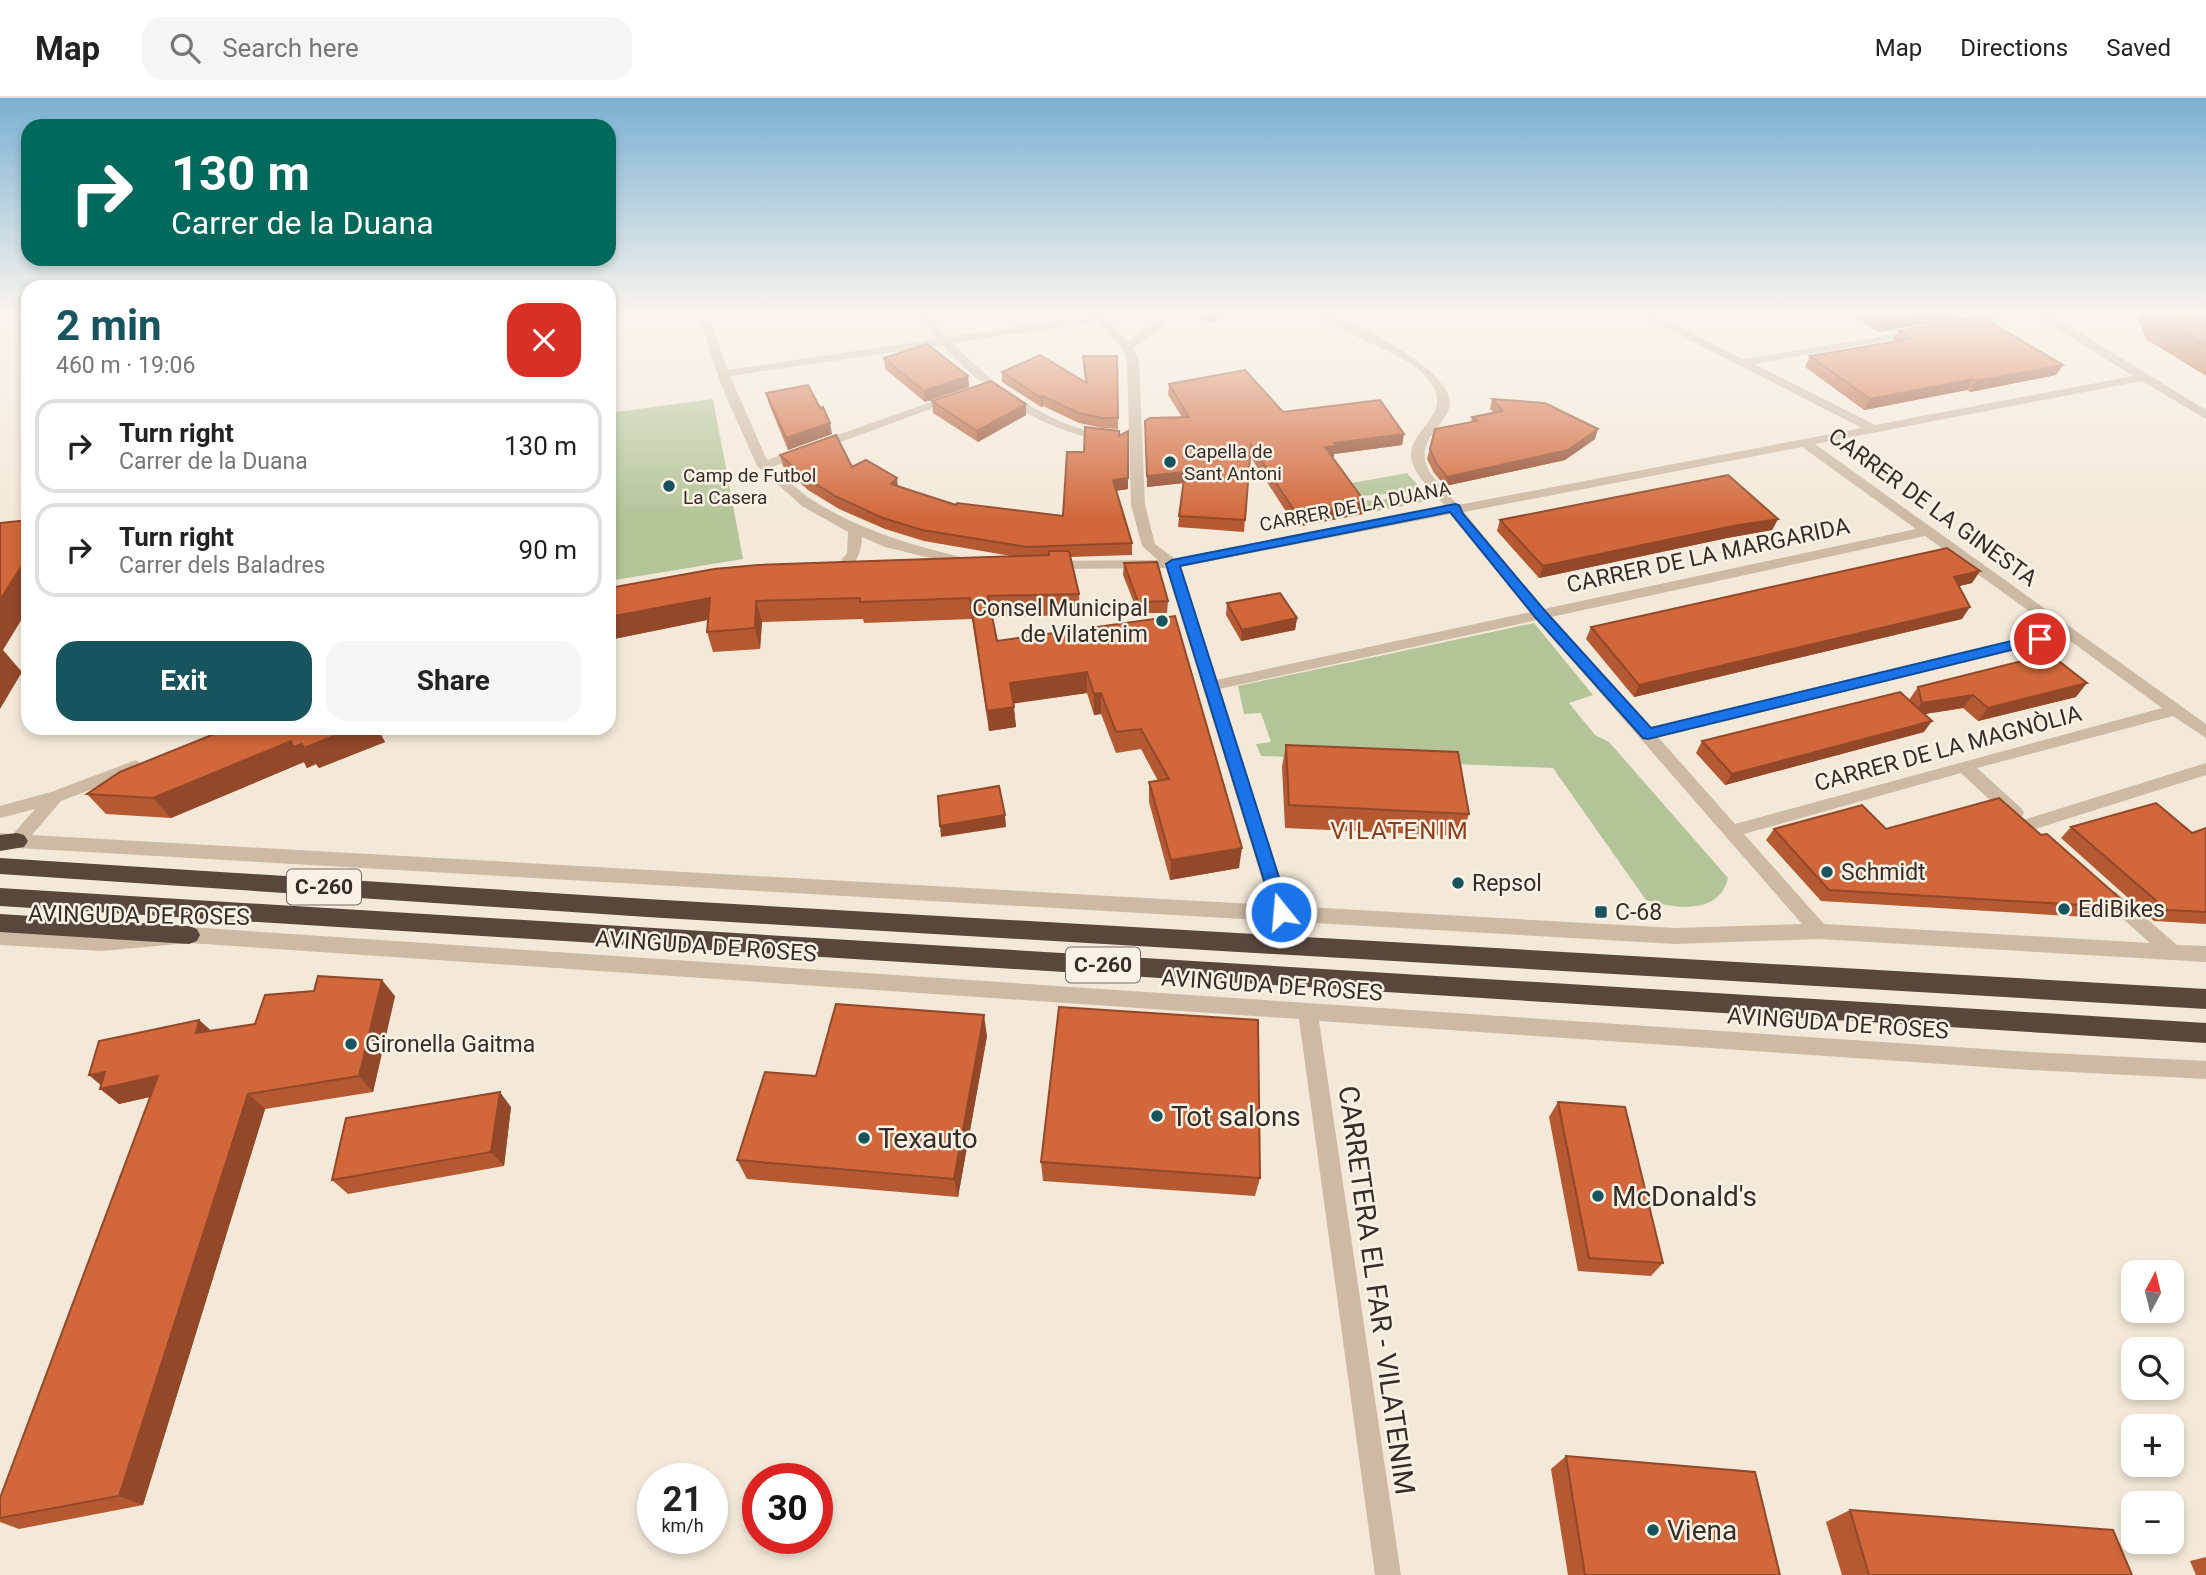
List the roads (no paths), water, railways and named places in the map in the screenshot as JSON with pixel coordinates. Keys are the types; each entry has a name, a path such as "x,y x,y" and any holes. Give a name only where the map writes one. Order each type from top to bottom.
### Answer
{"highway":[{"name":"C-260","path":"0,866 647,908 2206,999"},
{"name":"C-260","path":"0,897 2206,1033"},
{"path":"0,923 189,935"}],"street":[{"path":"726,381 763,466 807,503 855,530 890,544 982,566 926,567"},
{"path":"983,381 1054,424 1101,437 1135,436"},
{"path":"1134,381 1138,506 1149,546 1172,564 1281,912"},
{"path":"1434,381 1445,398 1443,409 1418,443 1415,456 1420,467 1540,614 1819,931"},
{"path":"1777,381 1876,430"},
{"name":"CARRER DE LA DUANA","path":"1036,565 1172,564 2124,381"},
{"path":"2150,381 2206,415"},
{"path":"763,466 969,393"},
{"name":"CARRER DE LA GINESTA","path":"1804,442 2206,732"},
{"path":"855,530 854,554 833,570 862,569"},
{"name":"CARRER DE LA MARGARIDA","path":"1211,686 1927,531"},
{"path":"1648,734 2067,632"},
{"name":"CARRER DE LA MAGNÒLIA","path":"1733,831 2176,710"},
{"path":"0,812 55,797 153,760"},
{"path":"1964,766 2049,843"},
{"path":"2029,825 2206,769"},
{"path":"6,841 55,797"},
{"path":"6,841 1675,936 1819,931 2206,954"},
{"path":"2099,887 2173,952"},
{"name":"AVINGUDA DE ROSES","path":"0,937 102,943 189,935 2206,1070"},
{"name":"CARRETERA EL FAR - VILATENIM","path":"1308,1012 1388,1575"}],"place":[{"name":"Capella de Sant Antoni","path":"1170,462"},
{"name":"Camp de Futbol La Casera","path":"669,486"},
{"name":"Consel Municipal de Vilatenim","path":"1162,621"},
{"name":"Schmidt","path":"1827,872"},
{"name":"Repsol","path":"1458,883"},
{"name":"EdiBikes","path":"2064,909"},
{"name":"C-68","path":"1601,912"},
{"name":"Gironella Gaitma","path":"351,1044"},
{"name":"Tot salons","path":"1157,1116"},
{"name":"Texauto","path":"864,1138"},
{"name":"McDonald's","path":"1598,1196"},
{"name":"Viena","path":"1653,1530"}],"district":[{"name":"VILATENIM","path":"1400,831"}]}
